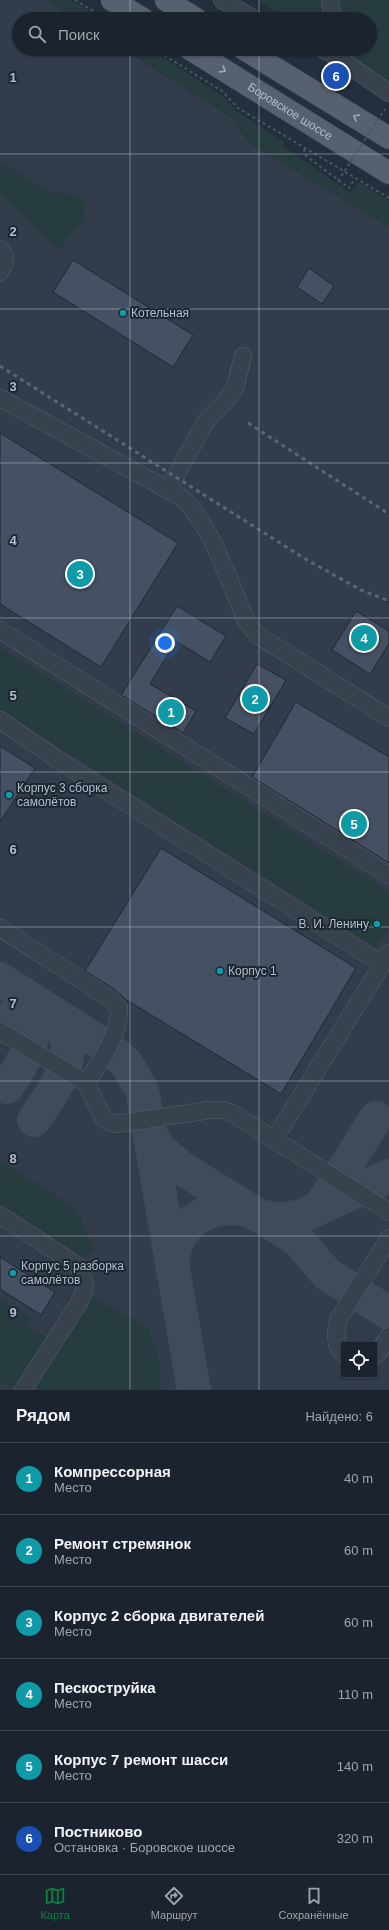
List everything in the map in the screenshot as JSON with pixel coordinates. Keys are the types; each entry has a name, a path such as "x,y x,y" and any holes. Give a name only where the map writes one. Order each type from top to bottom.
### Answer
{"main road":[{"path":"112,0 132,12"},
{"path":"166,0 185,12"},
{"name":"Боровское шоссе","path":"201,56 389,173"},
{"path":"255,56 389,138"}],"lane":[{"path":"222,0 242,12"},
{"path":"330,0 332,12"},
{"path":"337,56 387,101"},
{"path":"0,249 5,259 0,272"},
{"path":"167,488 175,477 206,421 224,403 235,388 243,356"},
{"path":"0,398 136,474 167,488 190,505 201,520 246,620 256,634 389,718"},
{"path":"0,630 389,875"},
{"path":"0,720 58,760 386,959 274,1140"},
{"path":"0,928 108,997 119,1008 118,1025 111,1043 86,1083"},
{"path":"0,1031 86,1083 99,1110 108,1122 116,1124 210,1110 232,1112 389,1212"},
{"path":"0,1215 78,1266 85,1284 84,1292 79,1303 23,1390"},
{"path":"341,1352 337,1343 336,1331 339,1318 389,1238"},
{"path":"377,1354 389,1336"}],"path":[{"path":"75,0 95,12"},
{"path":"165,56 222,91 238,108 304,149 389,198"},
{"path":"338,181 387,101"},
{"path":"304,149 305,155 349,188 355,178"}],"shaded area":[{"path":"0,0 46,0 64,12 12,12 12,56 134,56 233,118 249,143 389,227 389,1390 0,1390"}],"green space":[{"path":"46,0 71,0 91,12 64,12"},
{"path":"258,0 389,0 389,85 345,56 377,56 377,12 276,12"},
{"path":"134,56 161,56 221,95 236,111 283,141 283,146 351,193 359,182 389,201 389,227 249,143 233,118"},
{"path":"0,161 51,193 70,193 85,200 83,221 59,249 0,195"},
{"path":"0,647 389,892 389,928 375,947 0,710"},
{"path":"0,1160 77,1209 94,1249 80,1259 0,1207"},
{"path":"91,1296 149,1328 160,1365 160,1390 31,1390"},
{"path":"0,1299 31,1317 27,1326 48,1338 21,1384 9,1387 0,1382"}],"building":[{"name":"Котельная","path":"73,260 193,335 173,367 53,292"},
{"path":"309,268 334,286 322,304 297,287"},
{"path":"0,433 178,543 101,667 0,604"},
{"path":"177,606 226,636 210,662 176,641 150,684 196,711 183,733 121,695"},
{"path":"356,611 389,631 389,644 370,674 332,650"},
{"path":"257,664 286,680 254,734 225,718"},
{"path":"296,702 389,757 389,863 252,777"},
{"name":"Корпус 3 сборка самолётов","path":"0,746 35,768 0,822"},
{"name":"Корпус 1","path":"161,848 356,968 281,1094 125,999 114,989 85,971"},
{"name":"Корпус 5 разборка самолётов","path":"0,1257 55,1292 41,1315 0,1289"}],"taxiway":[{"path":"0,979 108,1048 126,1063 142,1090 194,1390"},
{"path":"7,1087 25,1057 33,1036 31,1014 25,1000 14,989"},
{"path":"34,1120 59,1080 65,1066 68,1052 66,1038 60,1024 48,1010"},
{"path":"0,1025 11,1016 24,1012 51,1014"},
{"path":"317,1208 322,1204 376,1118"},
{"path":"150,1132 159,1149 183,1169 297,1239 327,1274 389,1313"},
{"path":"259,1216 279,1220 302,1216 389,1176"},
{"path":"172,1263 175,1247 181,1234 188,1225 197,1218 207,1213 230,1208 253,1212"}],"railway":[{"path":"0,366 307,560 361,590 389,601"},
{"path":"248,423 389,514"}],"place":[{"name":"Постниково","path":"336,76"},
{"name":"Котельная","path":"123,313"},
{"name":"Корпус 2 сборка двигателей","path":"80,574"},
{"name":"Пескоструйка","path":"364,638"},
{"name":"Ремонт стремянок","path":"255,699"},
{"name":"Компрессорная","path":"171,712"},
{"name":"Корпус 3 сборка самолётов","path":"9,795"},
{"name":"Корпус 7 ремонт шасси","path":"354,824"},
{"name":"В. И. Ленину","path":"377,924"},
{"name":"Корпус 1","path":"220,971"},
{"name":"Корпус 5 разборка самолётов","path":"13,1273"}]}
